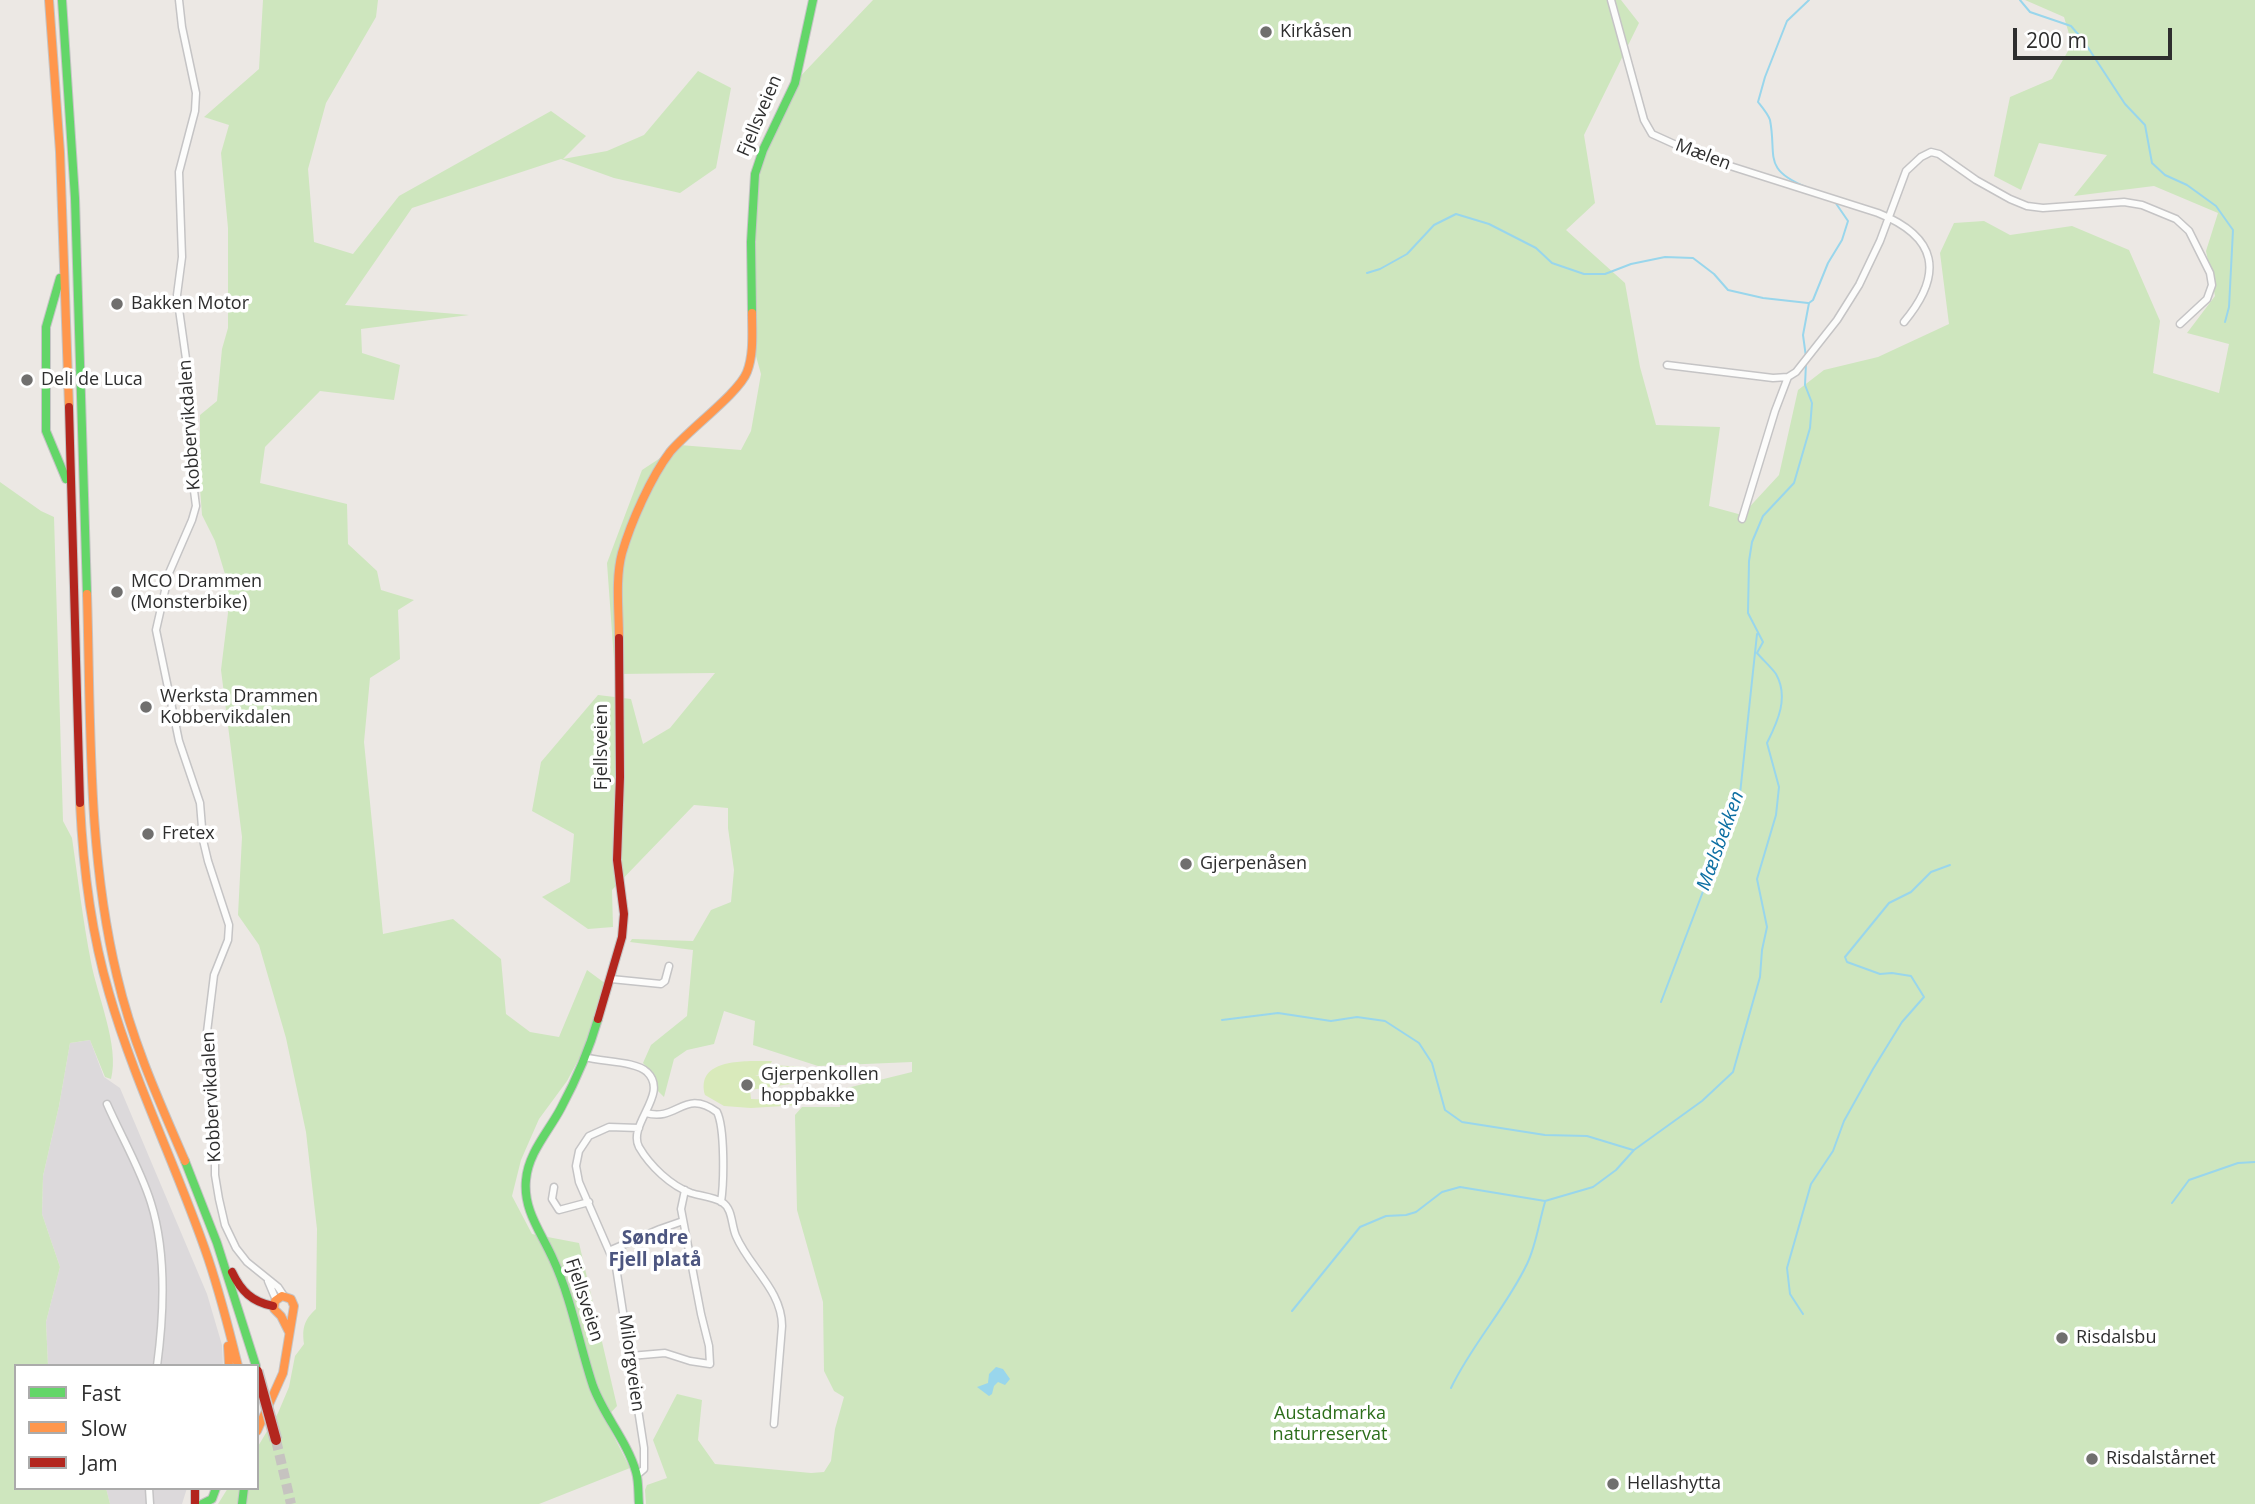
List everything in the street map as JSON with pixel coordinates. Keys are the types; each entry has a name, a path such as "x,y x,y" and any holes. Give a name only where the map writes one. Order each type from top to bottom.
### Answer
{"main road":[{"path":"49,0 57,95 64,247 81,820 85,867 95,937 133,1073 192,1213 216,1278 238,1364"},
{"path":"62,0 75,198 97,867 107,935 130,1024 150,1081 203,1206 242,1290 255,1302 293,1302 286,1315 289,1332 287,1356 279,1383 259,1428"},
{"name":"Fjellsveien","path":"639,1504 637,1475 630,1455 594,1389 567,1294 529,1212 526,1177 535,1151 561,1108 585,1057 621,946 624,925 617,860 620,777 619,594 622,554 645,496 662,463 684,436 736,388 747,373 752,346 751,242 754,183 763,150 795,83 813,0"},
{"path":"64,247 58,287 46,327 46,431 65,474 72,527"},
{"path":"203,1206 255,1362"},
{"path":"216,1278 228,1341 229,1364"},
{"path":"277,1300 275,1312 286,1315"},
{"path":"259,1378 276,1440"},
{"path":"198,1499 212,1500 215,1490"}],"street":[{"name":"Kobbervikdalen","path":"179,0 196,93 195,111 178,172 182,257 177,295 188,373 190,460 195,506 192,520 169,573 156,630 179,741 200,803 203,840 229,925 228,940 214,975 207,1032 214,1112 216,1186 225,1224 236,1248 278,1287 277,1300"},
{"name":"Mælen","path":"1611,0 1644,120 1652,134 1705,158 1889,218"},
{"path":"1667,365 1769,378 1788,377 1796,372 1853,296 1880,241 1906,171 1931,152 1939,154 1976,180 2027,206 2043,208 2124,202 2171,216 2186,227 2211,280 2207,299 2180,324"},
{"path":"1889,218 1914,235 1930,260 1922,298 1904,322"},
{"path":"1742,519 1788,377"},
{"path":"611,979 663,984 669,966"},
{"path":"585,1057 645,1070 653,1082 652,1098 639,1128 637,1142 642,1151 672,1183 721,1202 729,1212 740,1244 776,1298 781,1310 782,1326 774,1424"},
{"path":"646,1113 666,1115 683,1105 693,1103 717,1112 722,1152 721,1202"},
{"path":"107,1104 151,1203 159,1242 162,1279 157,1364"},
{"name":"Milorgveien","path":"637,1475 644,1469 644,1457 616,1267 611,1250 577,1176 576,1166 585,1140 604,1128 639,1128"},
{"path":"555,1187 552,1199 559,1210 576,1208 589,1202"},
{"path":"630,1356 665,1353 710,1364 709,1346 681,1209 685,1190"},
{"path":"611,1250 683,1221"}],"shaded area":[{"path":"90,1040 104,1077 120,1088 207,1294 222,1345 223,1364 48,1364 46,1322 60,1267 42,1214 43,1176 70,1043"},
{"path":"106,1490 186,1490 182,1504 110,1504"}],"green space":[{"path":"263,0 378,0 376,17 326,103 308,169 314,242 353,254 399,196 551,111 586,136 563,159 607,151 644,135 698,71 731,88 716,168 680,193 614,178 561,159 412,208 345,305 469,315 361,329 362,353 400,365 394,400 320,391 265,447 260,483 347,504 348,544 377,571 381,590 414,600 398,610 400,659 370,678 364,742 383,934 453,919 501,959 506,1014 530,1032 559,1037 587,970 606,984 582,1053 567,1081 539,1119 521,1160 512,1196 532,1234 579,1243 617,1406 605,1419 630,1468 539,1504 218,1504 227,1490 259,1490 259,1445 278,1413 289,1387 295,1356 304,1344 305,1325 316,1309 317,1229 306,1132 286,1038 259,945 238,915 242,837 221,670 228,613 228,584 215,541 202,515 200,488 200,415 217,401 222,349 228,328 228,228 221,153 229,125 204,117 259,69"},
{"name":"Austadmarka naturreservat","path":"873,0 1621,0 1639,23 1584,135 1595,203 1566,230 1625,283 1640,367 1656,425 1720,427 1709,506 1742,515 1779,475 1798,390 1824,370 1878,357 1949,324 1940,253 1954,223 1984,221 2010,235 2072,226 2129,250 2160,321 2153,373 2219,393 2229,344 2187,333 2215,296 2206,251 2218,213 2154,186 2074,196 2107,155 2039,143 2021,190 1994,176 2010,97 2052,79 2072,44 2064,17 2025,0 2255,0 2255,1504 646,1504 647,1485 667,1478 653,1440 677,1394 702,1400 698,1440 715,1464 811,1473 824,1472 831,1461 835,1429 844,1397 834,1391 824,1371 823,1302 797,1210 795,1115 802,1107 840,1107 840,1091 843,1089 912,1072 912,1062 818,1066 753,1045 755,1021 724,1011 714,1044 687,1050 674,1059 664,1097 658,1091 654,1076 643,1063 651,1045 687,1016 693,950 630,942 632,939 693,941 711,910 731,902 734,870 728,808 694,805 612,890 613,927 588,929 542,897 570,882 574,834 532,811 541,762 598,695 631,699 643,744 670,728 715,673 615,674 607,563 642,470 680,445 741,450 751,431 761,374 752,342 754,178 794,83"},
{"path":"0,482 54,517 63,821 72,838 88,947 107,1021 113,1066 111,1079 105,1077 90,1040 70,1043 43,1176 42,1214 60,1267 46,1322 48,1364 14,1364 14,1490 106,1490 110,1504 0,1504"},
{"name":"Gjerpenkollen hoppbakke","path":"772,1061 770,1065 806,1067 781,1067 755,1076 842,1071 843,1076 750,1090 751,1099 800,1101 800,1105 751,1108 724,1106 705,1095 704,1083 715,1068 738,1062"}],"water":[{"path":"996,1367 1003,1369 1010,1379 1005,1385 998,1382 989,1396 977,1387 988,1383 989,1374"}],"waterway":[{"path":"1806,187 1783,174 1777,167 1770,120 1758,102 1787,21 1809,0"},
{"path":"2020,0 2030,12 2071,26 2125,104 2145,125 2152,163 2165,175 2187,185 2216,206 2233,230 2229,307 2225,322"},
{"path":"1806,357 1803,335 1809,303 1813,300 1828,263 1842,240 1848,221 1835,202"},
{"path":"1367,273 1407,254 1434,225 1456,214 1489,224 1536,248 1552,263 1584,274 1605,274 1631,264 1665,257 1693,258 1714,274 1728,290 1763,298 1808,303"},
{"path":"1292,1311 1360,1227 1386,1216 1416,1212 1442,1192 1460,1187 1545,1201 1593,1187 1616,1170 1634,1150 1702,1101 1733,1072 1760,977 1767,927 1757,879 1776,815 1779,787 1767,743 1778,718 1782,700 1776,674 1757,653 1763,642 1748,613 1749,561 1752,542 1763,516 1794,483 1810,428 1812,403 1805,385 1806,363"},
{"name":"Mælsbekken","path":"1661,1002 1740,794 1757,634"},
{"path":"1803,1314 1790,1294 1787,1268 1811,1184 1833,1151 1844,1121 1873,1069 1902,1022 1924,997 1911,976 1880,974 1847,962 1845,957 1889,903 1911,892 1931,872 1950,865"},
{"path":"1222,1020 1278,1013 1331,1021 1357,1017 1385,1021 1419,1043 1432,1063 1445,1110 1462,1122 1545,1135 1587,1136 1633,1150"},
{"path":"2172,1203 2189,1180 2238,1163 2255,1162"},
{"path":"1451,1388 1519,1280 1530,1257 1545,1202"}],"tunnel":[{"path":"276,1440 291,1504"}],"traffic: fast":[{"path":"62,0 75,198 87,594"},
{"path":"752,313 751,242 755,174 763,150 795,83 813,0"},
{"path":"60,278 46,327 46,431 66,479"},
{"path":"598,1019 572,1087 531,1161 526,1191 530,1211 565,1290 593,1386 636,1472 639,1504"},
{"path":"185,1161 217,1243 255,1364"},
{"path":"202,1504 212,1499 215,1490"},
{"path":"242,1504 244,1490"}],"traffic: slow":[{"path":"49,0 60,152 69,407"},
{"path":"619,638 620,563 636,514 670,452 742,381 751,358 752,313"},
{"path":"87,594 92,786 107,929 130,1024 185,1161"},
{"path":"80,803 89,899 97,947 109,993 131,1060 208,1258 237,1364"},
{"path":"259,1427 283,1373 294,1306 291,1299 282,1296 275,1301 274,1309 289,1332"},
{"path":"228,1346 229,1364"}],"traffic: jam":[{"path":"69,407 80,803"},
{"path":"598,1019 622,937 624,914 617,860 620,777 619,638"},
{"path":"232,1272 248,1295 273,1306"},
{"path":"259,1378 276,1440"},
{"path":"195,1490 195,1504"}],"place":[{"name":"Kirkåsen","path":"1266,32"},
{"name":"Bakken Motor","path":"117,304"},
{"name":"Deli de Luca","path":"27,380"},
{"name":"MCO Drammen (Monsterbike)","path":"117,592"},
{"name":"Werksta Drammen Kobbervikdalen","path":"146,707"},
{"name":"Fretex","path":"148,834"},
{"name":"Gjerpenåsen","path":"1186,864"},
{"name":"Gjerpenkollen hoppbakke","path":"747,1085"},
{"name":"Risdalsbu","path":"2062,1338"},
{"name":"Risdalstårnet","path":"2092,1459"},
{"name":"Hellashytta","path":"1613,1484"}],"district":[{"name":"Søndre Fjell platå","path":"655,1250"}]}
